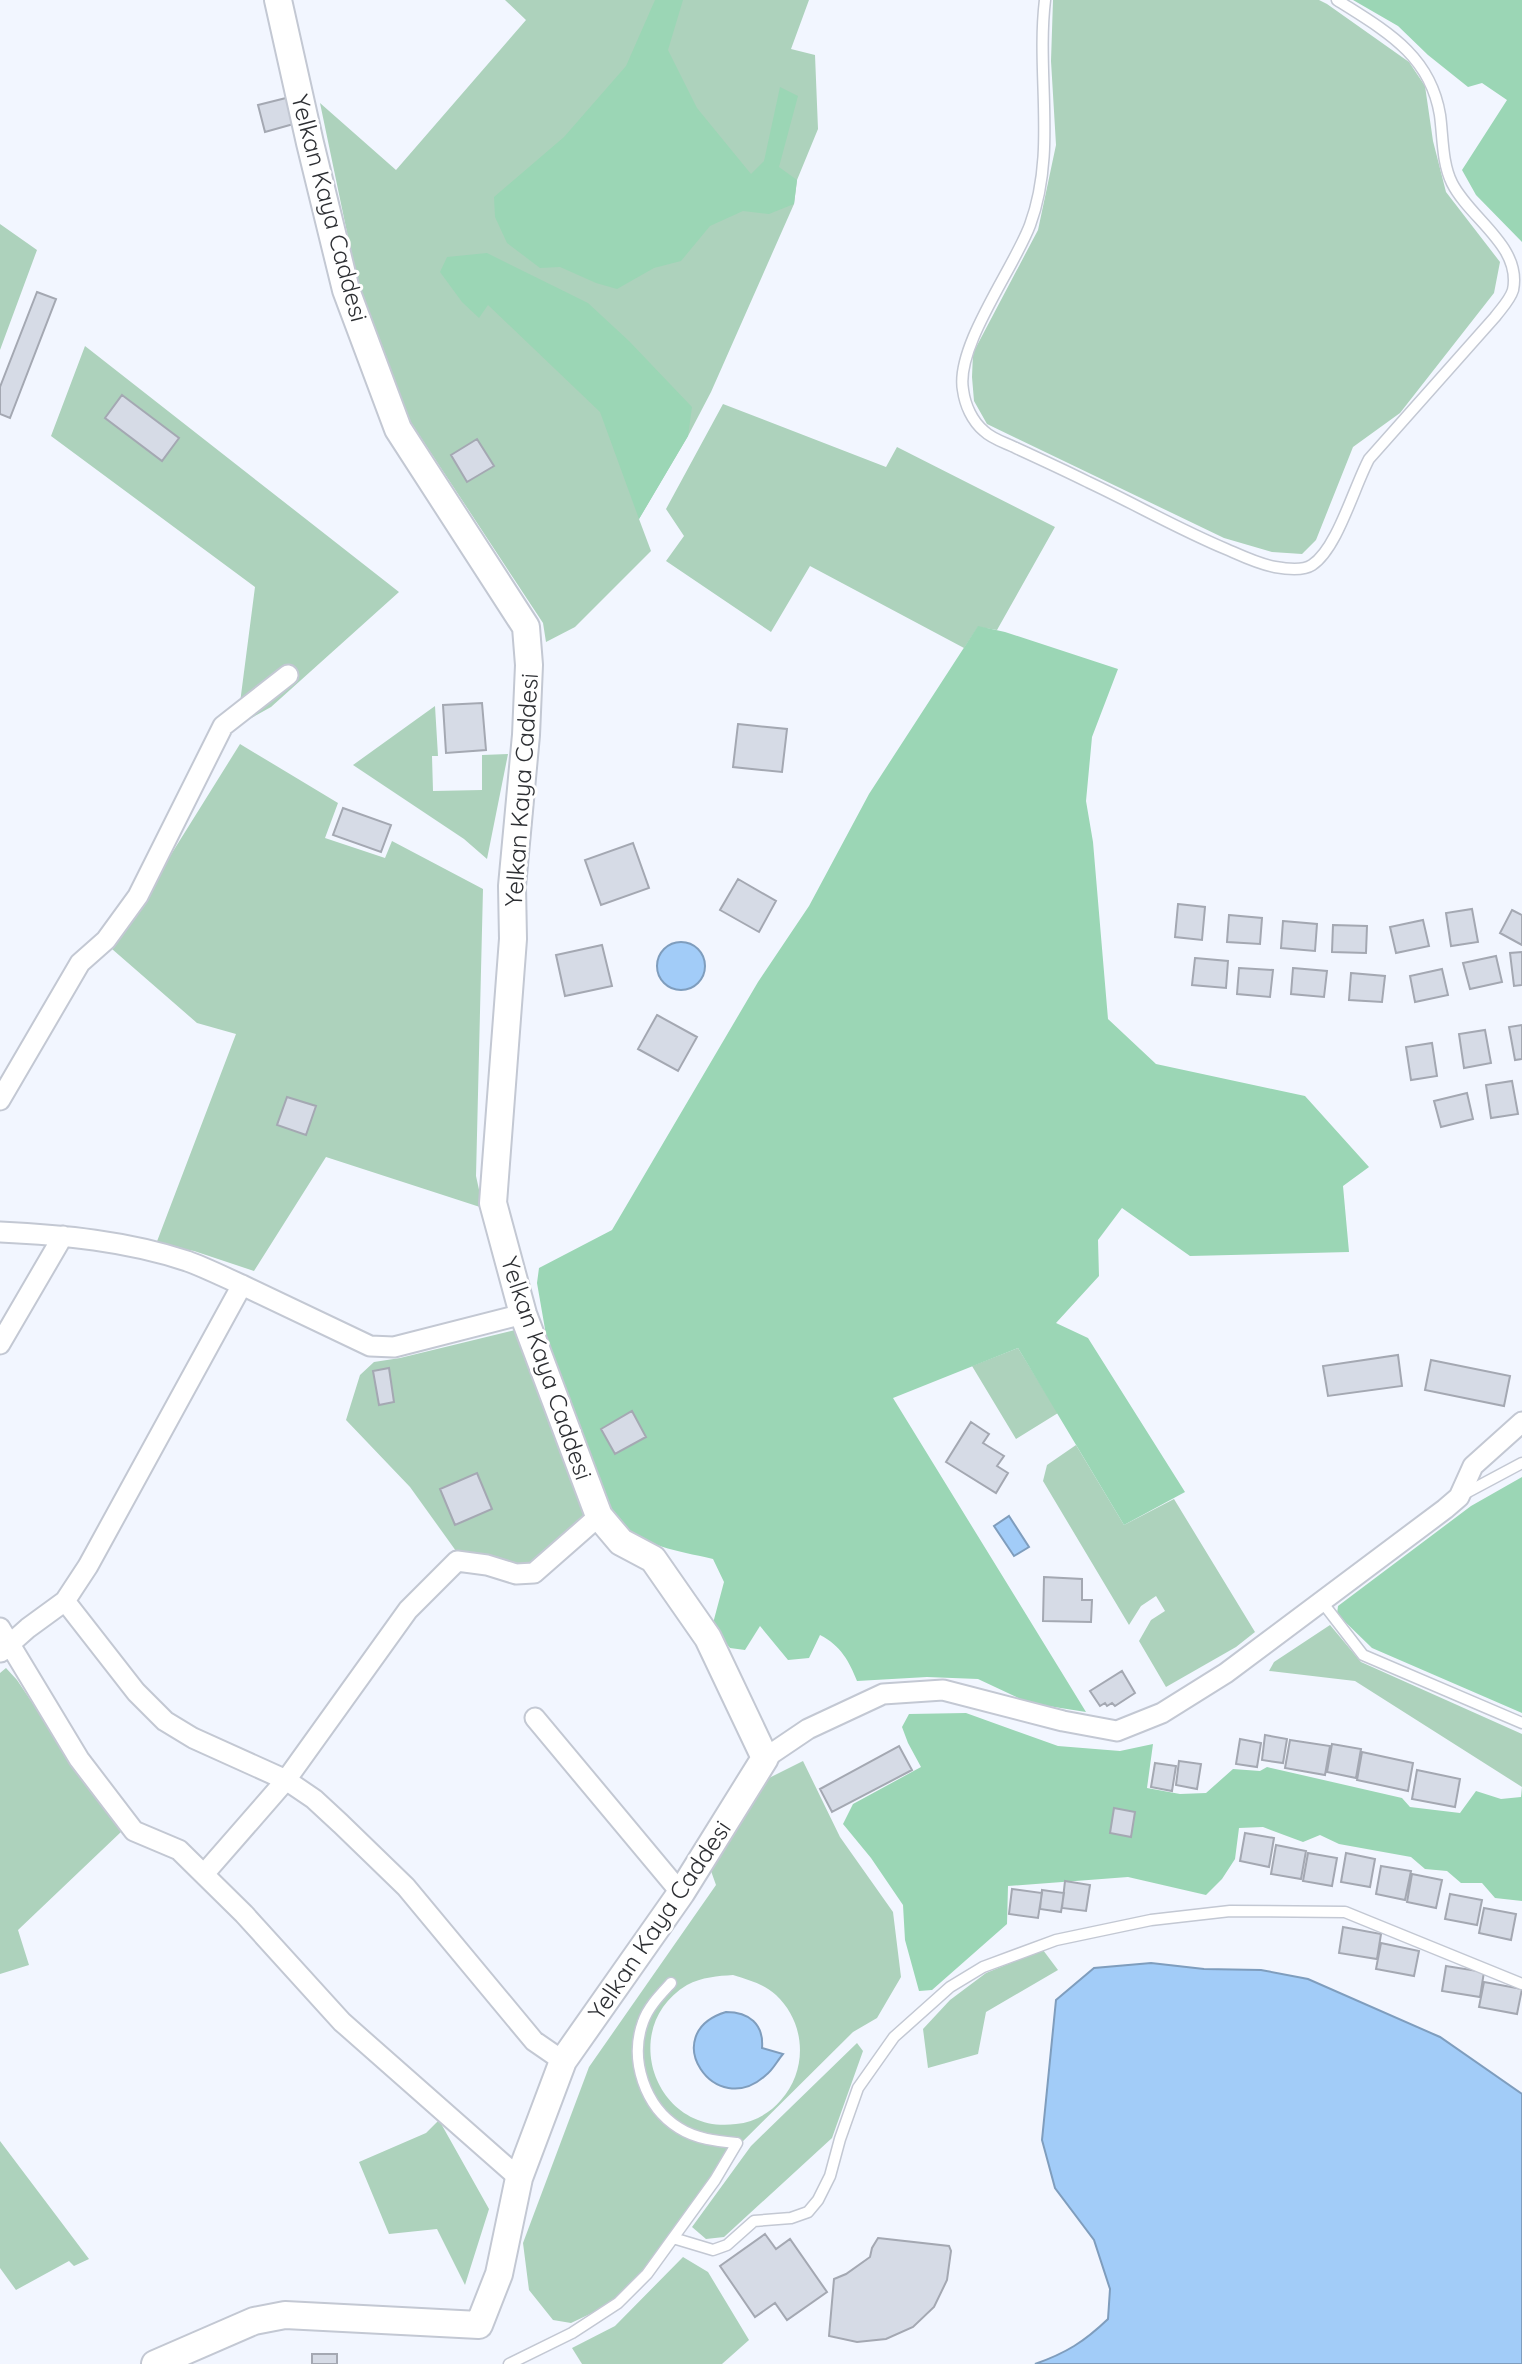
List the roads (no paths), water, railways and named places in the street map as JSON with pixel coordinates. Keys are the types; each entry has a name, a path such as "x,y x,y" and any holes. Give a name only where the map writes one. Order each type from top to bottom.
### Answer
{"street":[{"name":"Yelkan Kaya Caddesi","path":"155,2364 254,2321 285,2315 479,2325 499,2274 519,2178 563,2061 681,1894 765,1758 708,1638 653,1559 621,1542 599,1516 523,1314 494,1203 513,939 512,886 526,735 529,664 526,627 398,429 346,290 278,0"},
{"path":"0,1100 80,962 106,940 138,896 223,726 288,675"},
{"path":"0,1233 63,1236 126,1246 188,1262 370,1346 394,1347 523,1314"},
{"path":"0,1344 63,1236"},
{"path":"242,1285 88,1566 65,1601 3,1642 79,1759 134,1831 179,1850 244,1913 342,2022 519,2178"},
{"path":"765,1758 808,1729 883,1694 943,1690 1063,1721 1117,1731 1162,1713 1226,1673 1459,1497 1473,1466 1522,1422"},
{"path":"204,1874 286,1780 408,1610 457,1561 487,1565 516,1574 534,1573 599,1516"},
{"path":"65,1601 136,1692 165,1721 193,1738 286,1780 314,1799 406,1887 534,2041 563,2061"},
{"path":"535,1718 681,1894"}],"lane":[{"path":"1045,0 1042,35 1044,152 1038,199 1021,248 977,331 965,363 962,385 966,406 984,432 1155,517 1247,558 1276,567 1297,569 1311,566 1330,547 1369,459 1496,317 1512,293 1516,275 1512,259 1500,241 1451,182 1435,93 1427,74 1415,56 1381,28 1337,0"},
{"path":"1459,1497 1522,1463"},
{"path":"1322,1602 1363,1655 1522,1723"},
{"path":"673,2238 713,2250 727,2245 754,2221 791,2218 807,2212 818,2200 830,2176 858,2088 894,2037 950,1987 983,1967 1056,1940 1151,1920 1230,1911 1345,1912 1522,1984"},
{"path":"509,2364 572,2333 618,2303 647,2274 715,2180 737,2143 698,2137 678,2128 658,2111 649,2096 640,2072 637,2044 649,2010 671,1983"}],"water":[{"path":"681,942 698,949 705,966 698,983 681,990 664,983 657,966 664,949"},
{"path":"1009,1516 1029,1547 1014,1556 994,1526"},
{"path":"1151,1963 1204,1969 1261,1970 1308,1979 1440,2037 1522,2094 1522,2364 1035,2364 1074,2346 1108,2319 1110,2289 1094,2240 1055,2188 1042,2140 1056,2000 1094,1968"},
{"path":"726,2012 748,2017 758,2026 762,2048 783,2054 768,2073 747,2087 728,2088 712,2081 701,2069 694,2054 696,2037 706,2023"}]}
